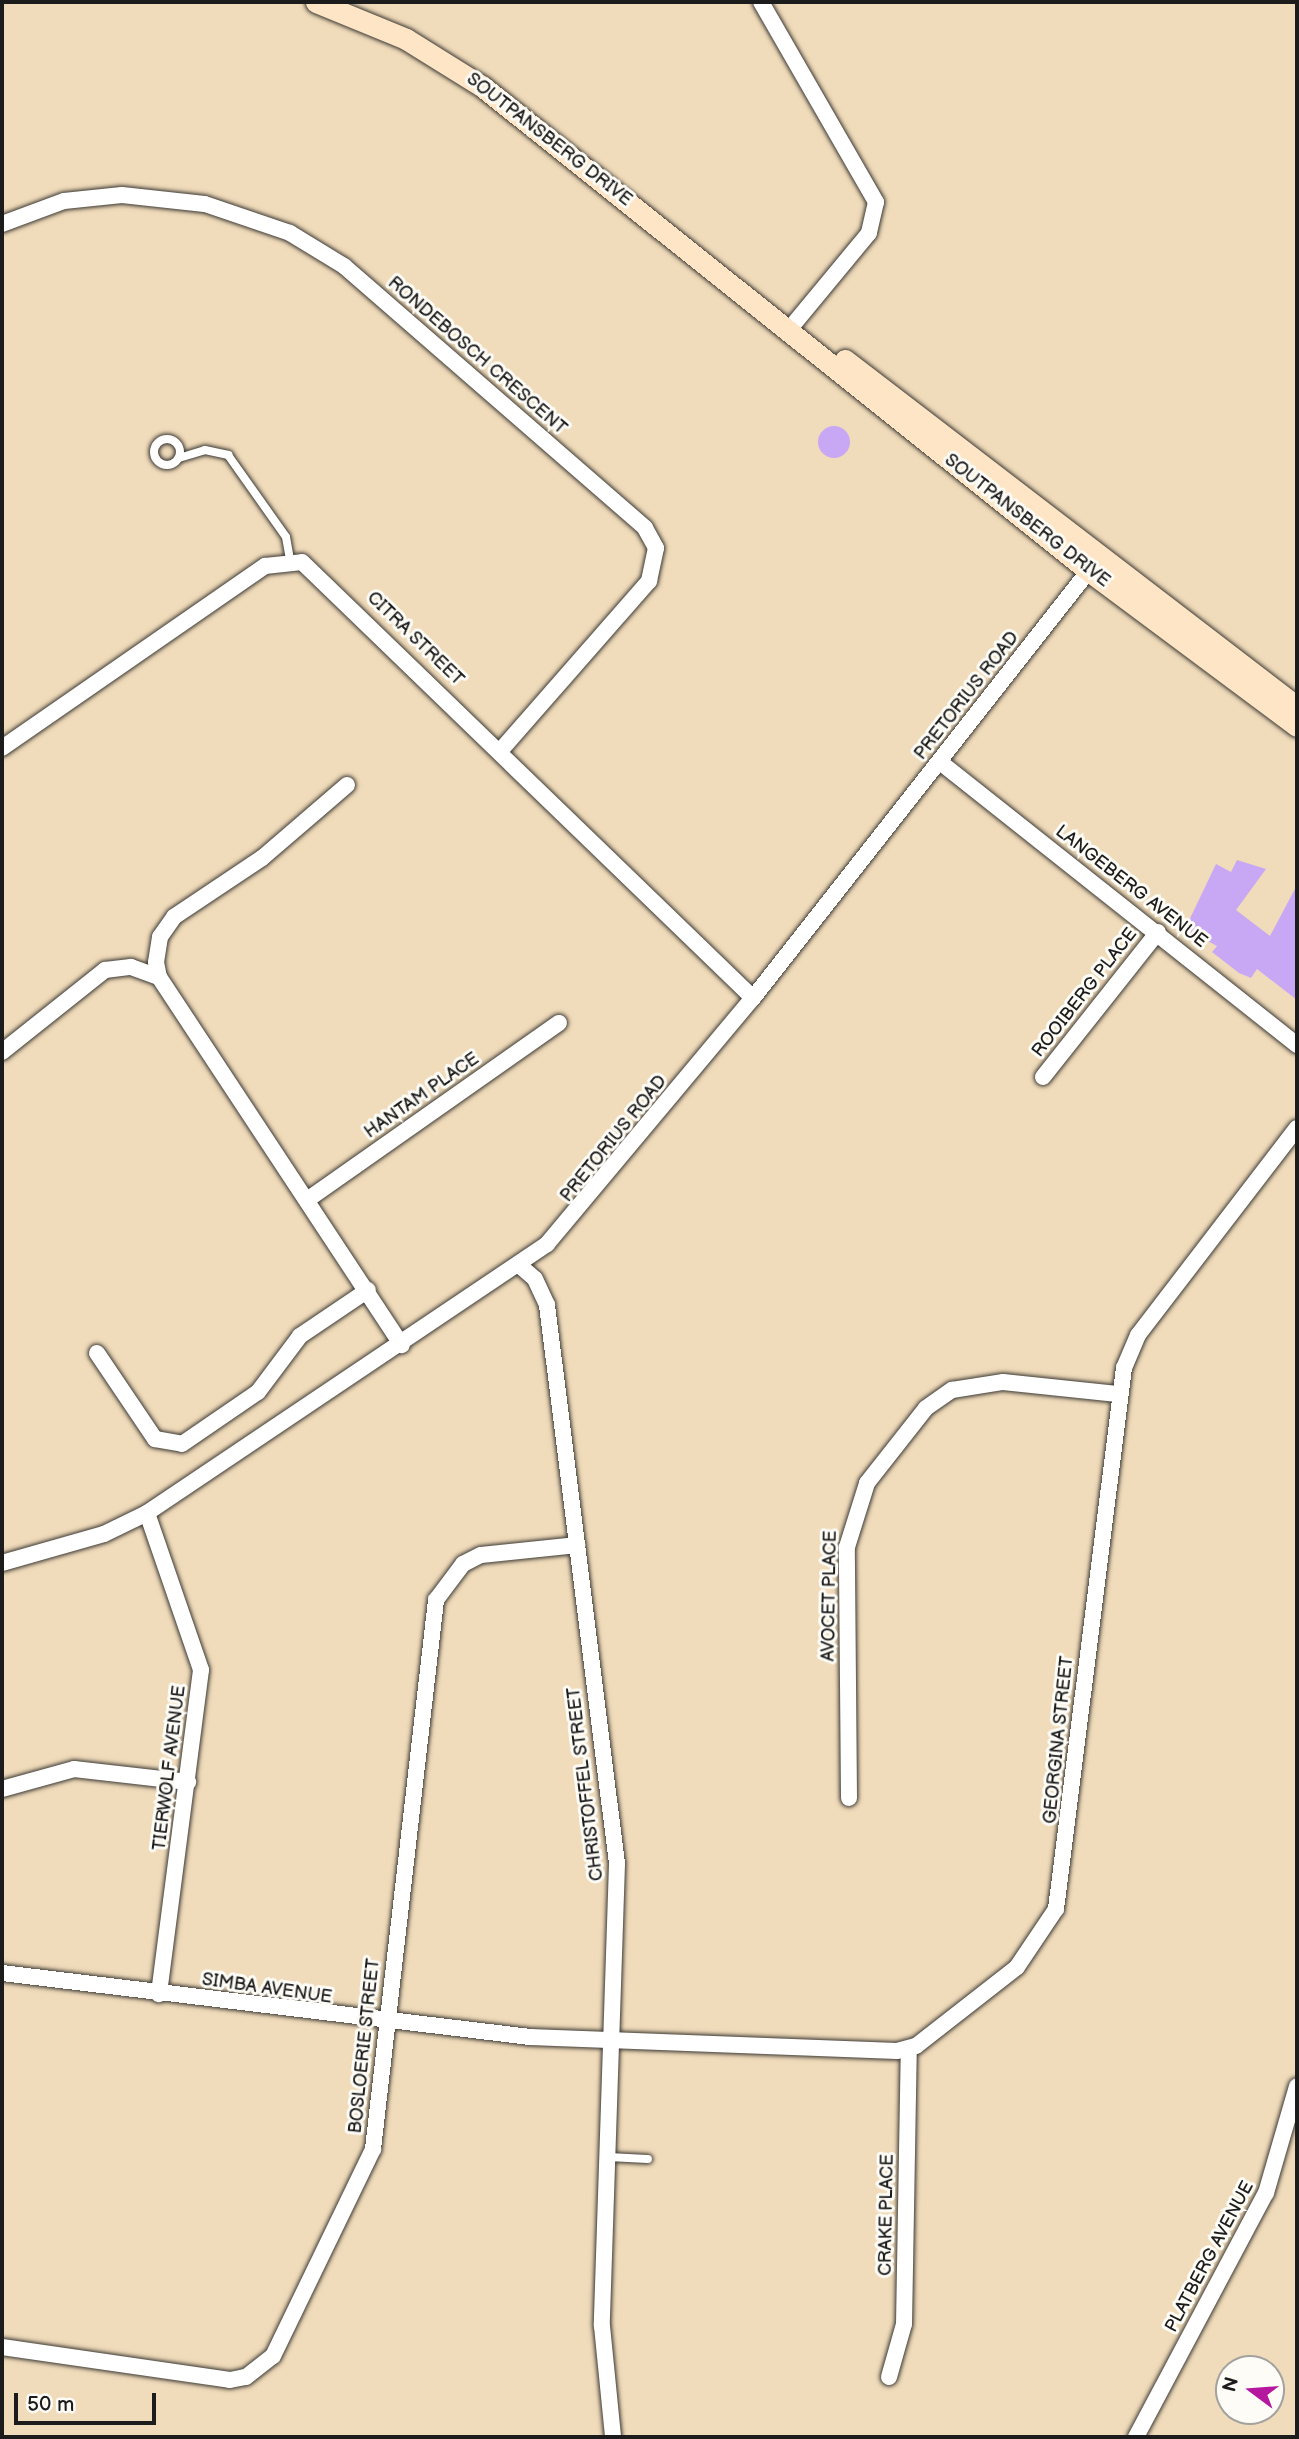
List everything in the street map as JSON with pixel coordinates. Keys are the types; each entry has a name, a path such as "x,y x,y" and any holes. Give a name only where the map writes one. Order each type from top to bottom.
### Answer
{"street":[{"name":"SOUTPANSBERG DRIVE","path":"316,2 376,24 455,67 764,308 944,444 1297,726"},
{"path":"761,2 876,202 869,233 790,327"},
{"name":"RONDEBOSCH CRESCENT","path":"2,224 64,201 122,195 205,204 290,233 344,266 645,528 656,548 649,581 501,750"},
{"path":"2,748 265,566 290,559"},
{"name":"CITRA STREET","path":"290,559 324,578 753,999"},
{"name":"SOUTPANSBERG DRIVE","path":"1095,563 1297,707"},
{"name":"PRETORIUS ROAD","path":"2,1563 104,1534 147,1513 519,1265 574,1218 753,999 1095,563"},
{"name":"LANGEBERG AVENUE","path":"940,761 1297,1045"},
{"path":"347,785 262,858 174,917 160,937 159,977 402,1345"},
{"name":"ROOIBERG PLACE","path":"1043,1077 1158,932"},
{"path":"2,1052 105,970 131,967 159,977"},
{"name":"HANTAM PLACE","path":"307,1200 559,1023"},
{"name":"GEORGINA STREET","path":"909,2050 1017,1967 1056,1909 1117,1394 1138,1335 1297,1128"},
{"name":"CHRISTOFFEL STREET","path":"519,1265 535,1279 547,1305 617,1864 602,2339 613,2437"},
{"path":"97,1353 155,1439 182,1444 258,1392 295,1341 368,1290"},
{"name":"AVOCET PLACE","path":"849,1798 847,1547 867,1483 926,1408 952,1390 993,1382 1117,1394"},
{"name":"TIERWOLF AVENUE","path":"147,1513 200,1661 188,1782 159,1994"},
{"name":"BOSLOERIE STREET","path":"2,2347 230,2380 260,2369 285,2336 368,2168 436,1601 463,1564 481,1555 577,1545"},
{"path":"2,1789 75,1769 188,1782"},
{"name":"SIMBA AVENUE","path":"2,1973 387,2024 612,2042"},
{"path":"612,2042 909,2050"},
{"name":"CRAKE PLACE","path":"889,2378 904,2324 909,2050"},
{"name":"PLATBERG AVENUE","path":"1136,2437 1266,2193 1297,2086"}],"lane":[{"path":"179,458 205,450 228,455 285,537 290,559"},
{"path":"608,2157 648,2159"}],"building":[{"path":"834,426 845,431 850,442 845,453 834,458 823,453 818,442 823,431"},
{"path":"1237,860 1266,869 1236,910 1270,936 1297,885 1297,1000 1257,969 1251,978 1239,973 1212,952 1217,946 1185,929 1216,864 1231,872"}]}
